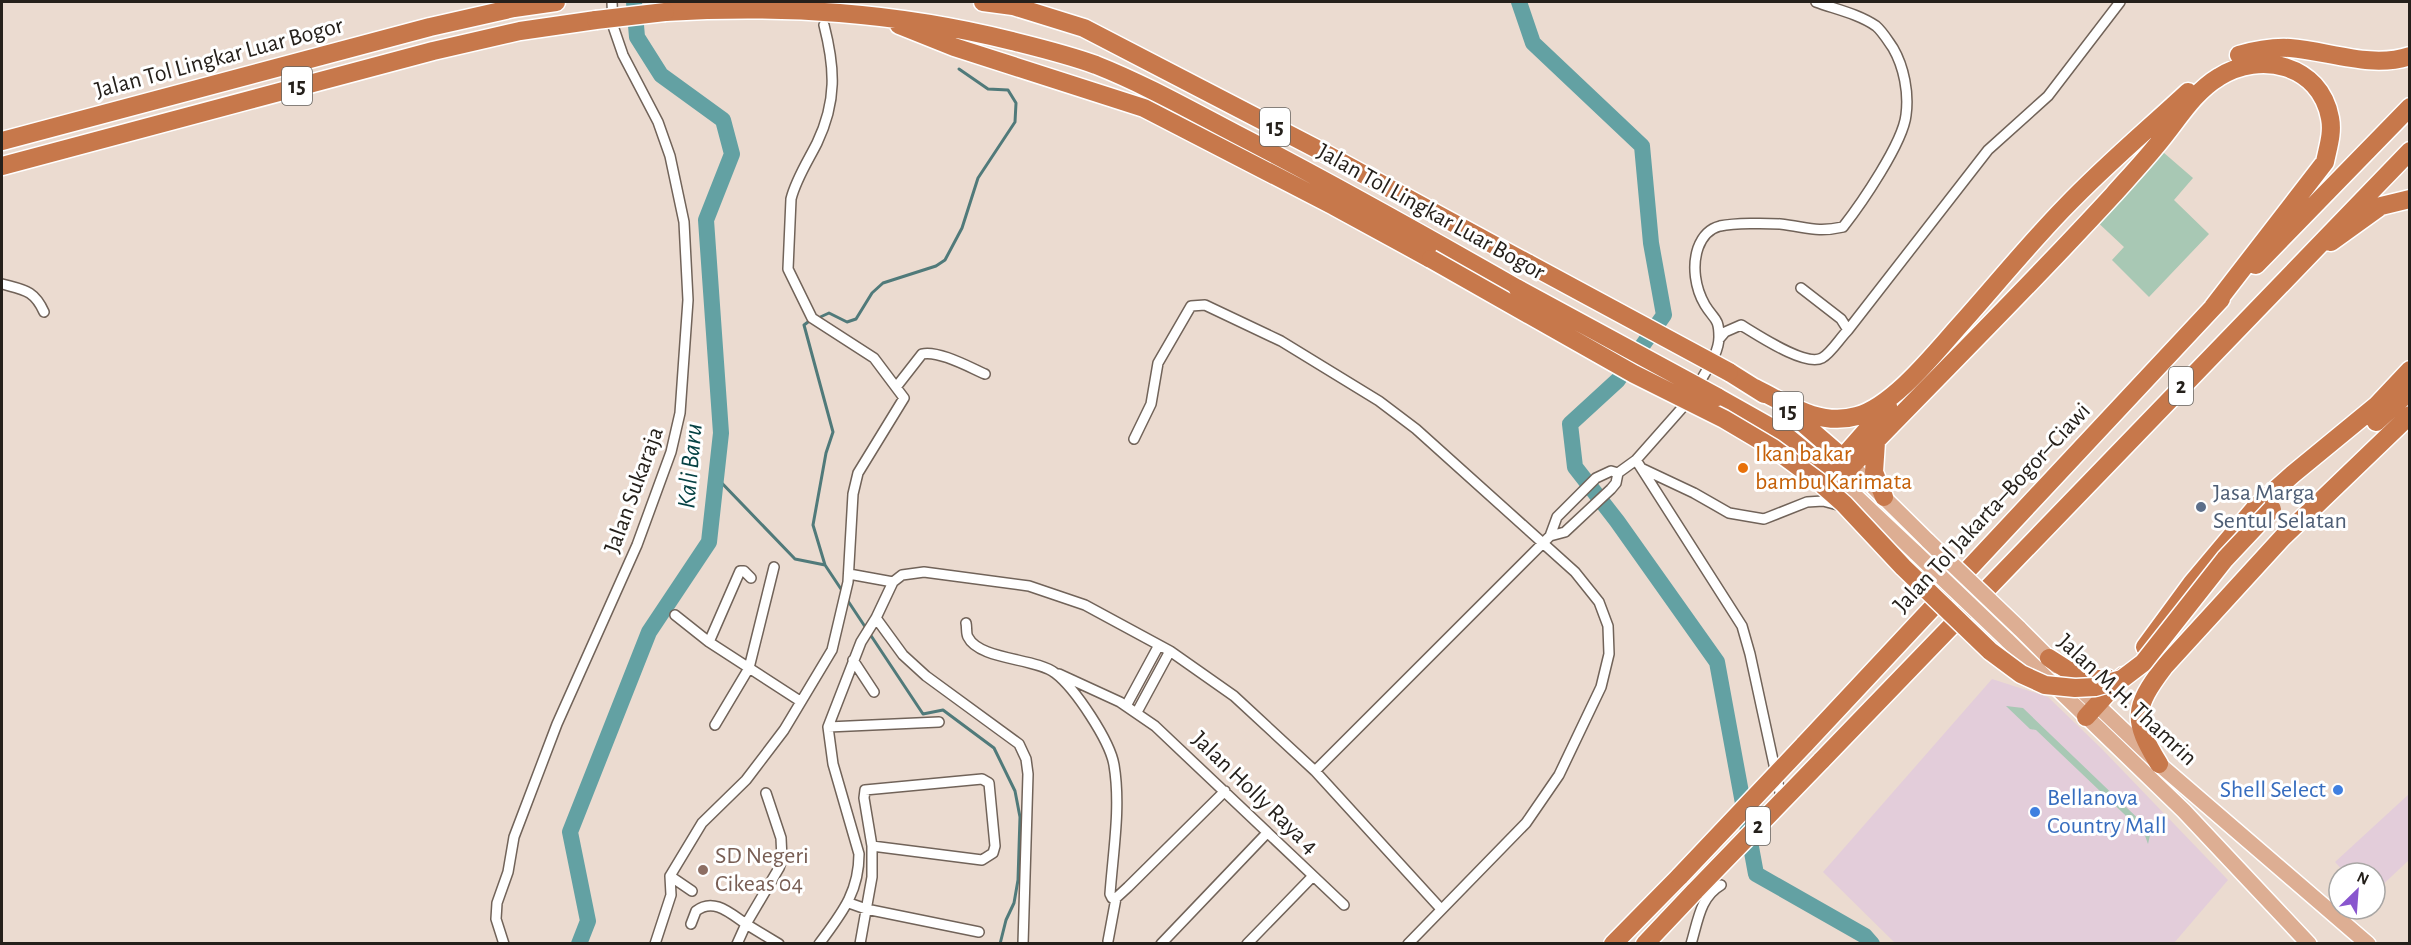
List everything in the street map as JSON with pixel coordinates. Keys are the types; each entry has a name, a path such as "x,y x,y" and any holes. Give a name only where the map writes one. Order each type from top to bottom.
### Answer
{"highway":[{"name":"Jalan Tol Lingkar Luar Bogor","path":"2,141 430,27 514,8 556,2"},
{"name":"Jalan Tol Lingkar Luar Bogor","path":"983,2 1013,6 1083,28 1310,145 1729,372 1800,419 1847,461"},
{"name":"Jalan Tol Lingkar Luar Bogor","path":"2,166 432,51 520,31 665,12 778,9 876,16 942,24 1033,46 1095,65 1158,93 1308,171 1786,436 1834,476"},
{"path":"876,16 954,47 1144,108 1334,206 1634,374 1724,419 1773,448 1818,481 1844,504 1903,567 1990,651 2021,674 2045,685 2095,687 2122,679 2143,663 2226,559 2272,509 2318,467 2371,427 2409,391"},
{"path":"1834,476 1928,361 2065,206 2220,65 2235,57 2271,48 2291,48 2367,60 2409,56"},
{"path":"1847,461 1876,442 2113,195 2200,91 2219,77 2240,66 2262,62 2276,64 2300,74 2315,86 2325,102 2330,116 2332,134 2325,162 2213,307"},
{"name":"Jalan Tol Jakarta–Bogor–Ciawi","path":"1613,944 1804,745 2213,307 2298,224 2409,107"},
{"name":"Jalan Tol Jakarta–Bogor–Ciawi","path":"1645,944 2409,150"},
{"path":"2304,257 2342,236 2381,206 2409,199"},
{"path":"1755,388 1814,416 1843,419 1873,410 1891,397 1928,361"},
{"path":"2091,711 2131,666 2192,583 2255,508 2377,405 2409,370"},
{"path":"2159,764 2144,740 2138,721 2143,701 2153,681 2282,538 2409,415"},
{"path":"1876,442 1874,472 1884,497"},
{"path":"2049,658 2079,677 2090,680 2109,678 2131,666"}],"main road":[{"name":"Jalan M.H. Thamrin","path":"1847,461 2049,658 2091,711 2309,944"},
{"name":"Jalan M.H. Thamrin","path":"1834,476 2007,640 2091,711 2159,764 2368,944"}],"street":[{"name":"Jalan Sukaraja","path":"504,944 496,919 497,903 508,872 514,837 557,724 640,536 671,452 680,413 688,300 684,222 670,156 658,123 623,55 613,26 612,2"},
{"path":"1550,536 1565,532 1574,525 1616,483 1618,473 1636,460 1691,398 1715,354 1719,339 1718,319 1705,305 1697,284 1694,260 1701,238 1721,226 1778,224 1823,232 1844,227 1866,196 1901,132 1906,115 1905,78 1900,60 1884,34 1876,26 1855,16 1816,2"},
{"path":"1719,339 1725,332 1741,326 1785,350 1811,360 1823,357 1848,330 1988,150 2048,96 2120,2"},
{"path":"656,944 671,895 670,876 702,824 746,780 784,730 832,650 849,578 853,494 858,473 904,398 874,358 815,320 788,269 791,199 794,188 821,134 830,101 834,73 824,25"},
{"path":"2,284 21,289 38,298 44,312"},
{"path":"1801,288 1842,319 1848,330"},
{"path":"1134,439 1151,404 1158,363 1191,306 1205,305 1281,341 1379,401 1416,429 1575,572 1599,602 1608,626 1609,654 1601,687 1559,775 1526,823 1408,944"},
{"path":"897,386 922,354 926,353 935,354 985,374"},
{"path":"1636,460 1742,627 1781,797 1789,804"},
{"path":"1643,469 1694,493 1729,513 1764,519 1807,502 1823,501 1842,506 1857,496"},
{"path":"1315,771 1550,536 1557,518 1596,478 1611,471 1618,473"},
{"path":"715,724 749,668 774,567"},
{"path":"709,642 740,571 744,571 751,578"},
{"path":"819,944 849,903 859,869 859,854 833,764 828,727 861,642 893,582 902,575 924,572 1029,586 1085,605 1170,651 1234,696 1315,771 1441,909"},
{"path":"849,578 893,582"},
{"path":"675,615 709,642 800,701"},
{"path":"873,621 903,656 926,676 1019,744 1023,751 1028,774 1023,944"},
{"name":"Jalan Holly Raya 4","path":"966,623 968,637 977,648 1054,672 1137,712 1174,742 1344,905"},
{"path":"1126,706 1159,645"},
{"path":"1137,712 1170,651"},
{"path":"853,660 874,692"},
{"path":"1054,672 1087,710 1106,742 1114,764 1116,806 1110,894 1112,898 1116,898"},
{"path":"828,727 939,722"},
{"path":"860,944 872,877 872,846 864,798 865,790 982,779 989,783 995,846 993,853 982,861 872,846"},
{"path":"1108,941 1116,898 1225,792"},
{"path":"737,944 782,859 781,838 766,793"},
{"path":"1161,944 1268,833"},
{"path":"670,876 692,891"},
{"path":"1247,944 1313,876"},
{"path":"1691,944 1702,905 1710,892 1721,885"},
{"path":"849,903 866,909 979,932"},
{"path":"691,924 696,910 710,904 718,906 779,944"}],"shaded area":[{"path":"1992,679 2048,697 2101,748 2228,880 2174,943 1896,944 1823,872"},
{"path":"2409,794 2409,860 2387,881 2387,861 2336,861"}],"green space":[{"path":"2156,146 2193,178 2174,200 2209,234 2149,297 2112,260 2124,247 2092,217"},
{"path":"2006,706 2023,708 2151,831 2148,844 2144,833 2036,730 2030,729"}],"waterway":[{"name":"Kali Baru","path":"579,944 588,921 570,832 649,632 709,542 721,433 706,220 732,154 723,120 661,75 637,37 634,2"},
{"path":"1519,2 1533,43 1642,146 1651,243 1664,315 1618,380 1570,424 1575,467 1617,521 1717,662 1756,874 1865,936 1872,944"},
{"path":"816,319 829,313 847,322 856,319 872,293 883,283 936,266 945,260 962,228 978,178 1015,122 1016,103 1008,90 988,89 959,69"},
{"path":"808,322 804,325 833,432 826,453 813,525 825,565"},
{"path":"716,477 795,559 825,565 843,592"},
{"path":"846,598 923,714 943,710 994,748 1015,791 1020,817 1018,880 1014,903 1006,920 1000,944"}],"place":[{"name":"Ikan bakar bambu Karimata","path":"1743,468"},
{"name":"Jasa Marga Sentul Selatan","path":"2201,507"},
{"name":"Shell Select","path":"2338,790"},
{"name":"Bellanova Country Mall","path":"2035,812"},
{"name":"SD Negeri Cikeas 04","path":"703,870"}]}
